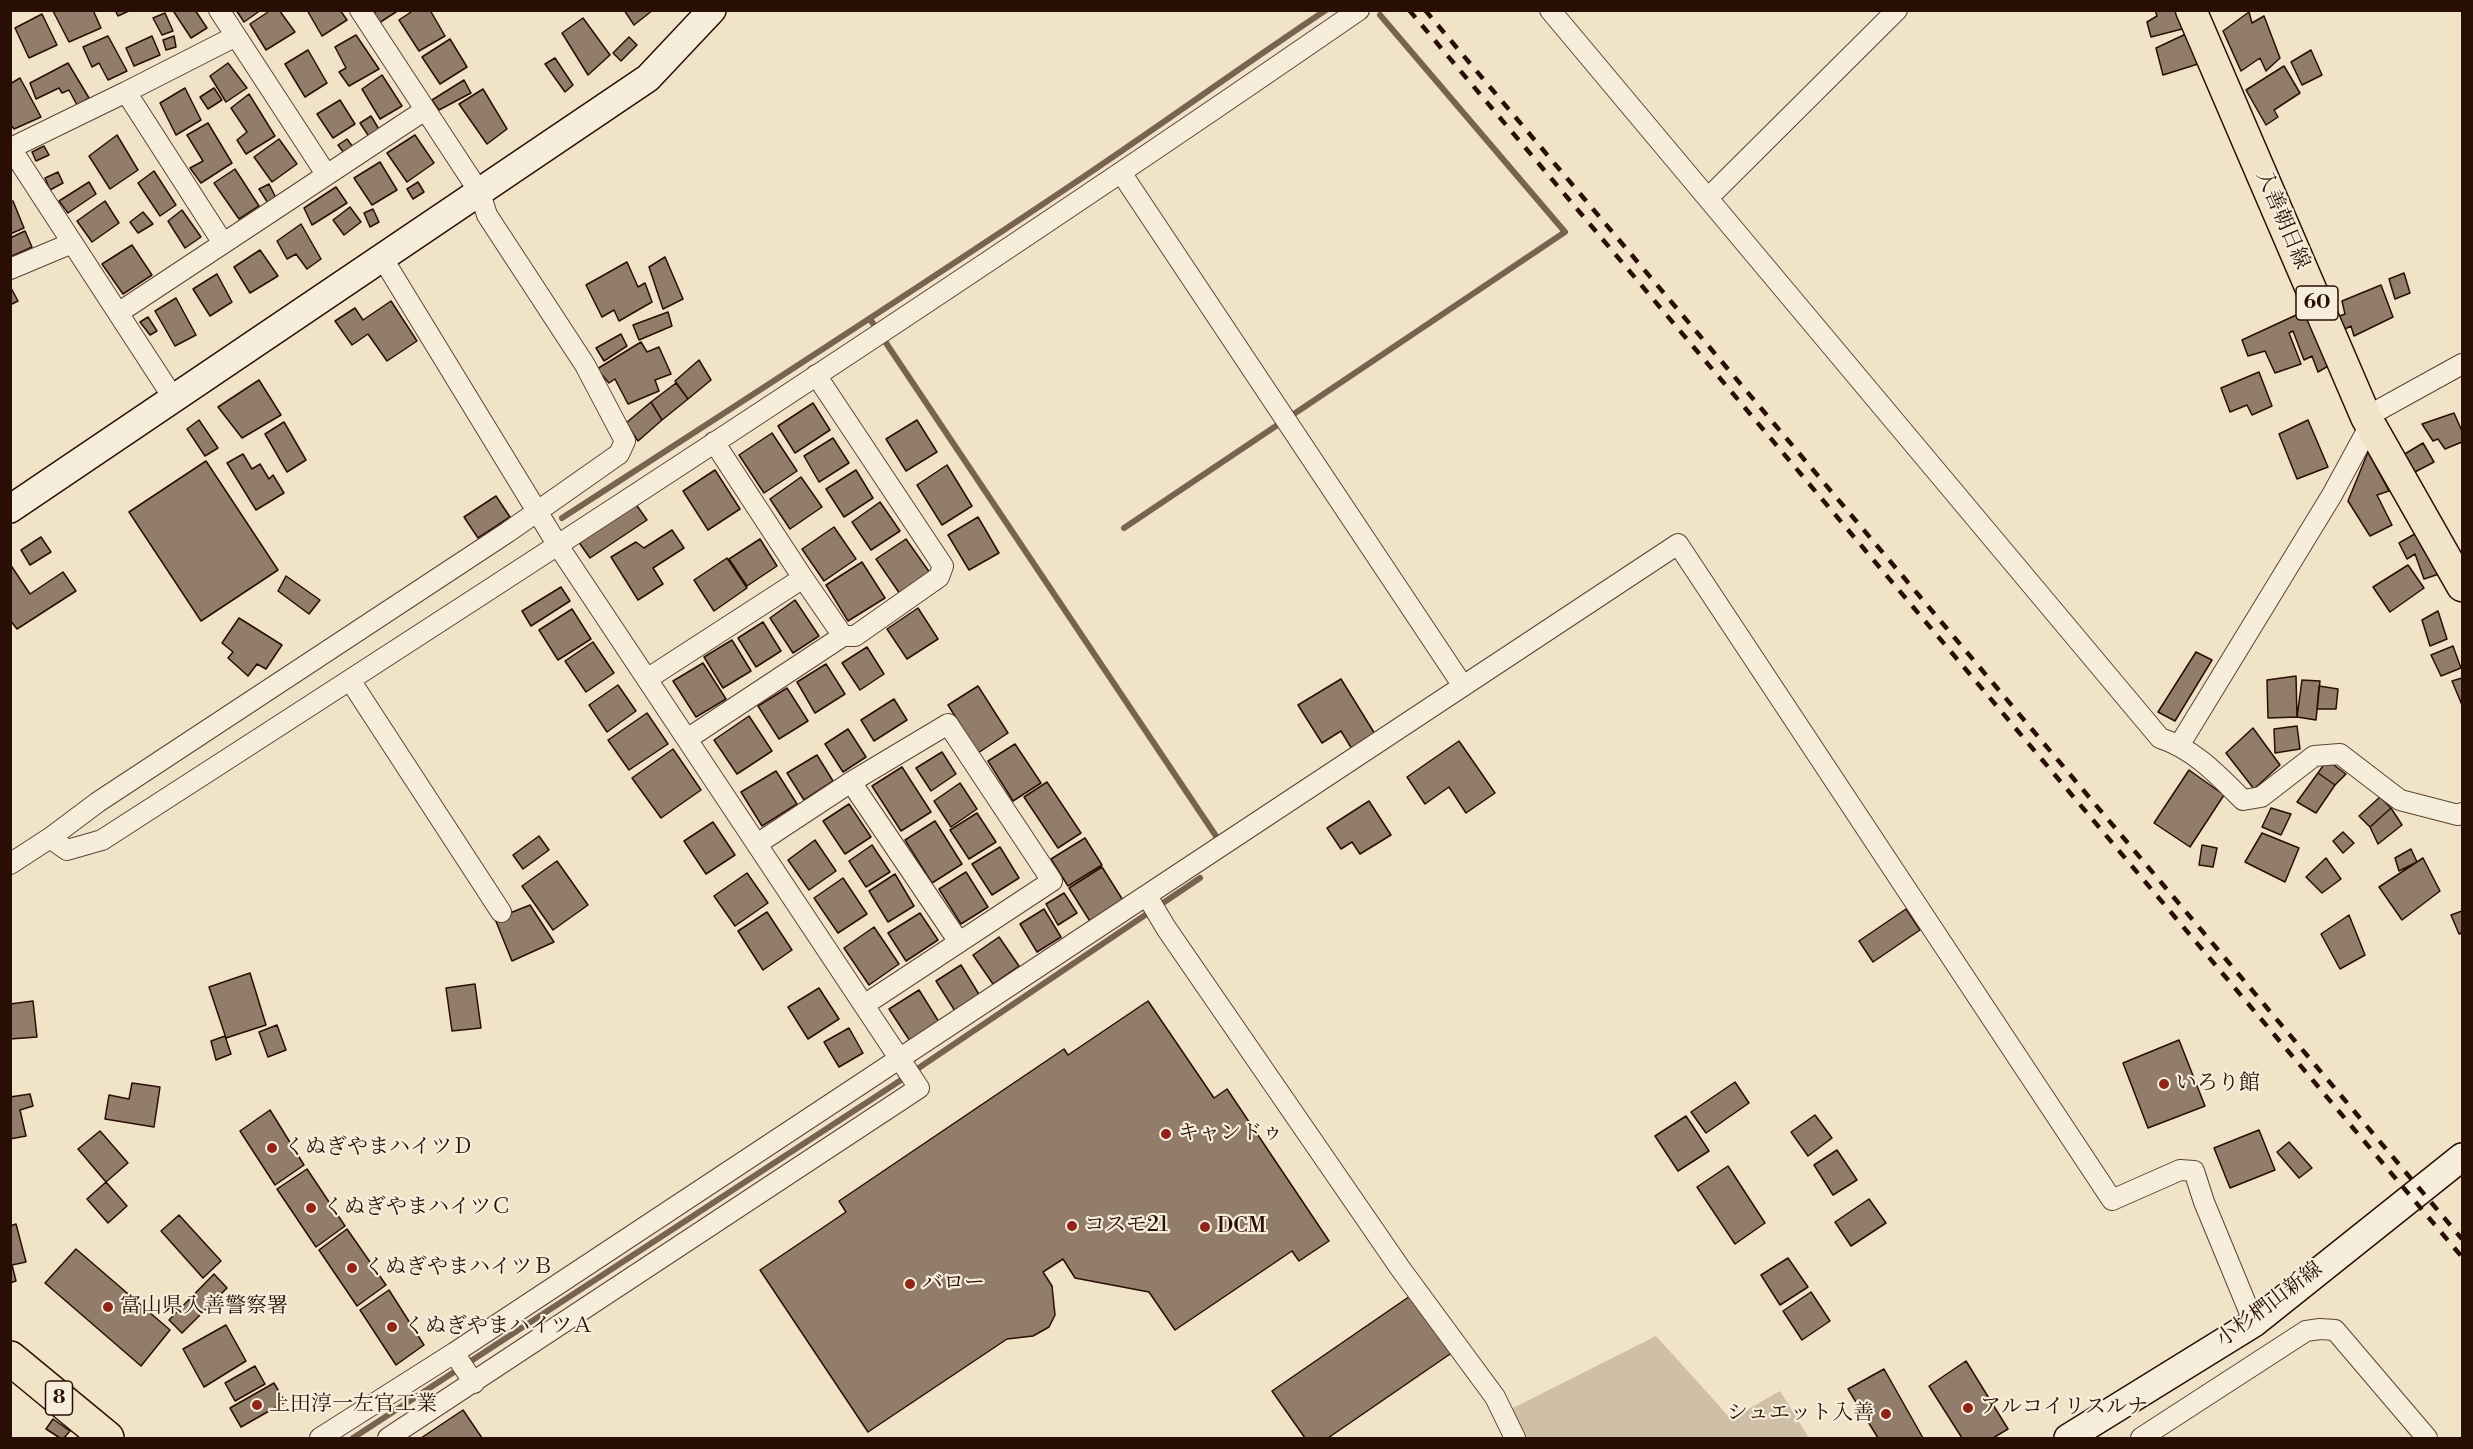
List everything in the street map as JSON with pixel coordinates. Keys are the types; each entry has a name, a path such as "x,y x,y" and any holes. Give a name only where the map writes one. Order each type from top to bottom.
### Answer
{"highway":[{"name":"8","path":"10,1358 107,1438"}],"main road":[{"name":"入善朝日線","path":"2191,10 2368,421 2463,586"}],"street":[{"path":"219,10 326,174"},
{"path":"10,864 107,796 508,532 619,454 625,441 585,365 487,215 480,193 360,10"},
{"path":"50,838 67,850 102,840 1122,174 1359,10"},
{"path":"1550,10 2160,738 2180,744 2209,766 2243,800 2261,797 2314,756 2340,754 2400,800 2458,815 2463,813"},
{"path":"1708,198 1897,10"},
{"path":"10,509 648,78 704,14"},
{"path":"174,399 11,147 126,93 236,36"},
{"path":"126,93 223,243"},
{"path":"118,313 425,110"},
{"path":"1122,174 1463,686"},
{"path":"10,269 72,243"},
{"path":"383,259 557,544 919,1088 388,1438"},
{"path":"2180,744 2332,495 2368,421 2463,364"},
{"path":"687,739 843,636 855,636 939,577 943,566 816,375"},
{"path":"714,442 843,636"},
{"path":"320,1438 454,1353 1678,544 2112,1200 2180,1170 2194,1171 2204,1203 2254,1323"},
{"path":"647,680 803,578"},
{"path":"350,680 501,912"},
{"path":"757,844 851,782 948,724 1052,881 864,1005"},
{"path":"851,782 959,942"},
{"path":"1147,896 1172,938 1400,1268 1494,1397 1515,1438"},
{"name":"小杉椚山新線","path":"2068,1438 2254,1323 2334,1257 2463,1157"},
{"path":"2140,1438 2306,1331 2320,1329 2335,1330 2427,1438"},
{"path":"454,1353 474,1383"}],"shaded area":[{"path":"1656,1336 1731,1419 1780,1391 1809,1438 1524,1438 1511,1409"}],"building":[{"path":"93,10 101,28 69,42 53,11"},
{"path":"115,10 131,10 118,16"},
{"path":"176,10 195,10 207,28 191,38 174,12"},
{"path":"236,10 261,10 244,22"},
{"path":"271,10 279,10 295,32 266,50 250,24"},
{"path":"307,10 340,10 347,20 322,36"},
{"path":"378,10 399,10 379,23 374,13"},
{"path":"414,10 430,10 445,36 419,51 399,20"},
{"path":"624,10 653,10 634,25"},
{"path":"2155,10 2178,10 2186,28 2151,37 2147,22 2157,16"},
{"path":"2249,12 2252,23 2264,16 2280,58 2266,71 2260,58 2241,71 2223,31"},
{"path":"165,13 173,31 162,35 153,18"},
{"path":"42,14 57,45 29,58 15,28"},
{"path":"583,18 610,55 588,75 562,33"},
{"path":"2188,33 2198,64 2163,75 2156,48"},
{"path":"356,35 379,69 349,86 339,72 346,68 335,47"},
{"path":"108,36 127,71 108,80 99,63 92,67 83,47"},
{"path":"152,36 160,55 134,66 126,48"},
{"path":"174,36 176,47 166,50 163,40"},
{"path":"629,37 637,45 621,61 613,53"},
{"path":"450,39 467,67 440,84 422,57"},
{"path":"308,50 327,83 305,97 285,64"},
{"path":"2311,50 2322,75 2302,85 2291,62"},
{"path":"555,58 573,85 565,92 545,64"},
{"path":"68,63 89,98 77,105 69,90 62,93 59,88 36,99 30,83"},
{"path":"228,63 247,88 226,102 210,76"},
{"path":"2284,66 2300,93 2274,110 2278,117 2266,125 2246,90"},
{"path":"382,75 402,106 380,119 362,89"},
{"path":"20,78 41,117 14,129 10,124 10,84"},
{"path":"464,80 471,93 439,110 432,100"},
{"path":"185,88 201,120 176,135 160,103"},
{"path":"214,88 222,100 208,109 200,97"},
{"path":"483,89 507,129 487,144 459,104"},
{"path":"249,94 275,136 246,154 237,140 247,132 231,108"},
{"path":"340,100 355,124 333,138 317,114"},
{"path":"371,116 380,131 370,138 360,123"},
{"path":"208,123 232,163 201,183 190,168 203,161 187,135"},
{"path":"117,135 138,170 110,189 89,156"},
{"path":"415,135 434,163 407,182 387,153"},
{"path":"279,139 297,164 272,182 254,157"},
{"path":"347,139 353,147 344,153 338,145"},
{"path":"44,146 49,155 36,161 32,152"},
{"path":"380,162 397,190 372,205 354,178"},
{"path":"235,169 259,206 239,219 214,183"},
{"path":"154,171 176,205 160,216 138,183"},
{"path":"58,172 63,183 50,190 45,178"},
{"path":"89,182 96,194 68,213 59,201"},
{"path":"418,182 424,192 413,199 407,189"},
{"path":"269,184 276,198 268,203 259,189"},
{"path":"336,187 347,203 312,225 304,208"},
{"path":"13,201 24,228 10,234 10,202"},
{"path":"105,201 119,223 92,242 77,221"},
{"path":"350,207 361,222 344,235 333,220"},
{"path":"373,209 379,222 370,227 364,213"},
{"path":"182,210 201,237 185,248 168,221"},
{"path":"143,212 153,224 138,233 130,222"},
{"path":"301,224 321,259 307,269 296,254 287,259 277,241"},
{"path":"25,231 32,247 10,257 10,238"},
{"path":"132,245 152,275 123,294 102,264"},
{"path":"260,250 278,276 250,293 234,267"},
{"path":"665,257 683,299 663,309 649,267"},
{"path":"627,262 638,287 645,283 652,302 619,321 614,310 602,317 586,285"},
{"path":"2404,273 2410,293 2395,299 2389,279"},
{"path":"217,274 232,302 210,316 193,289"},
{"path":"2381,285 2393,317 2354,336 2351,326 2341,331 2337,317 2345,314 2342,301"},
{"path":"10,286 18,301 10,305"},
{"path":"176,298 196,335 175,346 155,311"},
{"path":"391,301 417,341 387,361 368,334 352,345 335,321 355,308 363,320"},
{"path":"2307,310 2330,365 2318,372 2312,356 2304,360 2293,331 2289,333 2301,364 2275,373 2265,351 2248,356 2242,340"},
{"path":"668,312 672,326 639,340 633,325"},
{"path":"148,317 157,331 150,335 140,322"},
{"path":"621,334 627,346 604,361 596,348"},
{"path":"641,342 647,352 659,347 671,374 655,380 659,391 628,404 615,379 609,383 597,369"},
{"path":"699,360 711,380 688,399 675,381"},
{"path":"2259,372 2272,406 2252,415 2247,405 2230,412 2221,388"},
{"path":"259,380 281,415 242,438 218,407"},
{"path":"676,383 688,399 662,420 651,402"},
{"path":"651,402 662,420 638,441 626,423"},
{"path":"813,403 830,430 795,453 778,426"},
{"path":"2454,413 2462,431 2462,442 2445,449 2438,439 2433,441 2422,424"},
{"path":"199,420 218,448 205,456 187,429"},
{"path":"917,420 937,452 906,471 886,439"},
{"path":"2308,420 2328,467 2297,479 2279,434"},
{"path":"284,422 306,460 287,472 265,434"},
{"path":"772,433 797,471 764,493 739,455"},
{"path":"833,438 849,463 819,482 804,456"},
{"path":"2423,443 2434,462 2413,473 2403,455"},
{"path":"2368,452 2389,491 2377,495 2392,525 2370,536 2348,501"},
{"path":"243,454 252,469 260,464 269,479 273,475 284,493 256,510 227,463"},
{"path":"206,461 278,570 201,621 129,512"},
{"path":"947,465 972,506 942,525 917,485"},
{"path":"715,470 740,509 708,530 683,491"},
{"path":"856,470 873,498 844,517 826,489"},
{"path":"801,477 822,507 790,529 770,499"},
{"path":"496,496 510,517 478,538 464,517"},
{"path":"880,502 900,531 871,550 852,522"},
{"path":"635,503 647,520 590,558 578,541"},
{"path":"978,517 999,553 969,570 948,535"},
{"path":"834,527 856,559 824,581 802,549"},
{"path":"672,530 684,548 653,568 663,584 638,600 611,557 636,542 644,548"},
{"path":"2420,531 2442,573 2424,579 2415,554 2407,559 2399,543"},
{"path":"41,537 51,552 30,565 21,550"},
{"path":"760,539 777,566 747,586 729,559"},
{"path":"906,539 930,573 900,594 876,559"},
{"path":"727,558 747,588 714,611 694,580"},
{"path":"862,562 885,598 848,621 826,585"},
{"path":"10,564 30,594 63,572 76,591 17,629 10,620"},
{"path":"2408,565 2424,588 2390,612 2373,587"},
{"path":"286,576 320,600 309,614 278,591"},
{"path":"561,587 570,601 531,626 522,611"},
{"path":"795,600 819,636 793,653 770,618"},
{"path":"918,608 938,639 907,659 887,629"},
{"path":"572,609 591,639 558,660 539,630"},
{"path":"2438,611 2447,639 2430,646 2422,620"},
{"path":"239,618 282,645 266,669 257,664 248,676 228,658 233,652 222,643"},
{"path":"763,622 781,651 756,667 738,638"},
{"path":"732,640 751,671 723,688 704,657"},
{"path":"593,642 614,673 586,692 565,661"},
{"path":"2453,646 2461,668 2441,676 2431,655"},
{"path":"867,647 884,674 860,690 842,663"},
{"path":"2196,652 2212,660 2175,721 2158,712"},
{"path":"703,663 726,699 696,717 673,681"},
{"path":"826,664 845,694 815,713 797,682"},
{"path":"2296,676 2297,717 2268,718 2267,680"},
{"path":"2462,678 2462,705 2452,681"},
{"path":"1341,679 1375,734 1352,749 1341,731 1322,743 1298,705"},
{"path":"2302,680 2320,681 2316,720 2297,717"},
{"path":"618,685 636,711 607,732 589,705"},
{"path":"978,686 1008,733 978,753 948,705"},
{"path":"2319,686 2338,689 2336,709 2317,709"},
{"path":"787,688 808,721 779,739 758,706"},
{"path":"894,699 907,720 874,741 861,720"},
{"path":"647,713 668,744 629,770 608,740"},
{"path":"749,716 772,751 737,774 714,740"},
{"path":"2297,726 2300,749 2275,753 2274,729"},
{"path":"2253,728 2280,765 2254,789 2226,753"},
{"path":"848,729 866,757 843,772 825,744"},
{"path":"1459,741 1495,793 1466,813 1449,787 1425,804 1407,777"},
{"path":"1015,744 1041,783 1013,801 988,761"},
{"path":"673,749 701,790 661,818 632,778"},
{"path":"942,752 956,774 931,791 916,768"},
{"path":"817,755 833,781 804,800 787,773"},
{"path":"2327,760 2346,774 2335,785 2318,773"},
{"path":"902,767 931,812 901,831 872,786"},
{"path":"2189,770 2224,795 2190,847 2154,823"},
{"path":"776,771 797,804 762,826 741,792"},
{"path":"2318,773 2335,785 2316,813 2297,802"},
{"path":"1047,782 1081,833 1058,848 1024,797"},
{"path":"960,783 977,809 951,827 934,801"},
{"path":"2380,797 2391,808 2370,827 2359,816"},
{"path":"1369,801 1391,835 1360,854 1352,842 1341,849 1327,828"},
{"path":"849,804 871,837 845,854 823,821"},
{"path":"2271,808 2291,814 2281,835 2262,827"},
{"path":"2391,808 2402,825 2378,844 2370,827"},
{"path":"977,813 996,842 969,859 950,830"},
{"path":"935,821 962,864 932,883 905,840"},
{"path":"713,822 735,855 706,874 684,841"},
{"path":"2343,832 2354,843 2343,853 2333,841"},
{"path":"2262,833 2299,848 2285,882 2245,862"},
{"path":"539,836 549,850 523,869 513,855"},
{"path":"1085,838 1102,865 1068,886 1051,859"},
{"path":"815,840 836,871 809,890 788,860"},
{"path":"872,845 890,872 866,887 849,861"},
{"path":"2202,845 2217,848 2213,867 2199,865"},
{"path":"1000,847 1019,878 992,895 972,864"},
{"path":"2411,849 2417,862 2399,871 2395,858"},
{"path":"2326,858 2341,879 2322,893 2306,877"},
{"path":"2423,858 2440,891 2402,920 2379,887"},
{"path":"557,861 588,905 553,930 522,886"},
{"path":"1102,867 1126,905 1093,926 1069,888"},
{"path":"966,872 988,907 961,924 939,889"},
{"path":"747,873 768,903 735,926 714,896"},
{"path":"895,874 914,906 888,922 869,891"},
{"path":"843,878 867,914 838,933 814,898"},
{"path":"1064,893 1077,913 1058,925 1046,904"},
{"path":"530,905 554,942 512,961 495,919"},
{"path":"1044,909 1061,937 1037,952 1020,924"},
{"path":"1906,909 1920,930 1873,962 1859,941"},
{"path":"2462,911 2462,933 2459,934 2451,915"},
{"path":"767,912 792,950 763,970 738,931"},
{"path":"920,913 938,940 906,961 888,933"},
{"path":"2349,915 2365,955 2340,969 2321,934"},
{"path":"874,927 899,964 869,985 844,948"},
{"path":"999,937 1019,966 993,984 973,955"},
{"path":"961,965 980,996 955,1011 936,981"},
{"path":"250,973 266,1025 226,1038 209,987"},
{"path":"475,984 481,1028 452,1031 446,988"},
{"path":"819,988 839,1019 808,1039 788,1007"},
{"path":"919,990 939,1022 910,1041 889,1009"},
{"path":"33,1001 37,1037 10,1039 10,1004"},
{"name":"コスモ21","path":"1148,1001 1214,1098 1227,1089 1329,1241 1299,1261 1292,1251 1175,1330 1149,1292 1075,1278 1063,1259 1043,1272 1052,1286 1055,1315 1049,1327 1033,1336 1007,1339 868,1432 760,1270 846,1212 839,1201 1064,1049 1068,1055"},
{"path":"277,1025 286,1050 268,1057 259,1032"},
{"path":"849,1028 863,1053 839,1067 824,1042"},
{"path":"225,1036 231,1054 216,1060 211,1041"},
{"name":"いろり館","path":"2179,1040 2205,1106 2148,1128 2123,1063"},
{"path":"1735,1082 1749,1103 1706,1133 1691,1112"},
{"path":"132,1083 160,1087 154,1127 105,1119 109,1095 129,1099"},
{"path":"30,1094 33,1106 20,1110 26,1136 10,1139 10,1097"},
{"name":"くぬぎやまハイツＤ","path":"270,1110 304,1165 275,1185 240,1131"},
{"path":"1815,1115 1832,1138 1808,1156 1791,1132"},
{"path":"1686,1116 1709,1151 1678,1171 1655,1136"},
{"path":"2259,1130 2275,1170 2230,1188 2214,1148"},
{"path":"100,1131 128,1163 106,1182 78,1149"},
{"path":"2289,1142 2312,1168 2299,1178 2277,1152"},
{"path":"1837,1150 1857,1180 1833,1195 1814,1165"},
{"path":"1728,1166 1765,1223 1735,1244 1697,1187"},
{"name":"くぬぎやまハイツＣ","path":"307,1169 345,1226 316,1247 277,1189"},
{"path":"106,1182 127,1206 108,1223 87,1199"},
{"path":"1869,1199 1886,1223 1851,1246 1835,1222"},
{"path":"179,1215 221,1261 203,1278 161,1231"},
{"path":"16,1224 26,1262 12,1265 16,1281 10,1283 10,1226"},
{"name":"くぬぎやまハイツＢ","path":"347,1229 386,1285 357,1306 319,1250"},
{"name":"富山県入善警察署","path":"76,1249 170,1330 141,1366 45,1283"},
{"path":"1788,1258 1808,1287 1780,1305 1761,1275"},
{"path":"214,1274 227,1288 182,1333 169,1320"},
{"name":"くぬぎやまハイツＡ","path":"389,1290 424,1345 396,1365 360,1310"},
{"path":"1811,1292 1830,1321 1802,1340 1783,1311"},
{"path":"1413,1294 1453,1352 1328,1438 1305,1438 1272,1391"},
{"path":"226,1325 246,1361 204,1387 183,1349"},
{"name":"アルコイリスルナ","path":"1966,1361 2008,1429 1993,1438 1962,1438 1929,1386"},
{"path":"255,1366 265,1384 235,1401 225,1383"},
{"name":"シュエット入善","path":"1884,1369 1923,1438 1878,1438 1848,1389"},
{"name":"上田淳一左官工業","path":"274,1383 285,1402 241,1427 230,1408"},
{"path":"463,1410 482,1438 421,1438"},
{"path":"53,1419 70,1431 64,1438 46,1429"}],"waterway":[{"path":"562,518 1004,230 1326,10"},
{"path":"1124,528 1565,232 1380,15"},
{"path":"870,319 1218,839"},
{"path":"353,1438 892,1086 1200,878"}],"railway":[{"path":"1409,10 2462,1257"},
{"path":"1425,10 2462,1239"}],"place":[{"name":"いろり館","path":"2164,1084"},
{"name":"キャンドゥ","path":"1166,1134"},
{"name":"くぬぎやまハイツＤ","path":"272,1148"},
{"name":"くぬぎやまハイツＣ","path":"311,1208"},
{"name":"コスモ21","path":"1072,1226"},
{"name":"DCM","path":"1205,1227"},
{"name":"くぬぎやまハイツＢ","path":"352,1268"},
{"name":"バロー","path":"910,1284"},
{"name":"富山県入善警察署","path":"108,1307"},
{"name":"くぬぎやまハイツＡ","path":"392,1327"},
{"name":"上田淳一左官工業","path":"257,1405"},
{"name":"アルコイリスルナ","path":"1968,1408"},
{"name":"シュエット入善","path":"1886,1414"}]}
